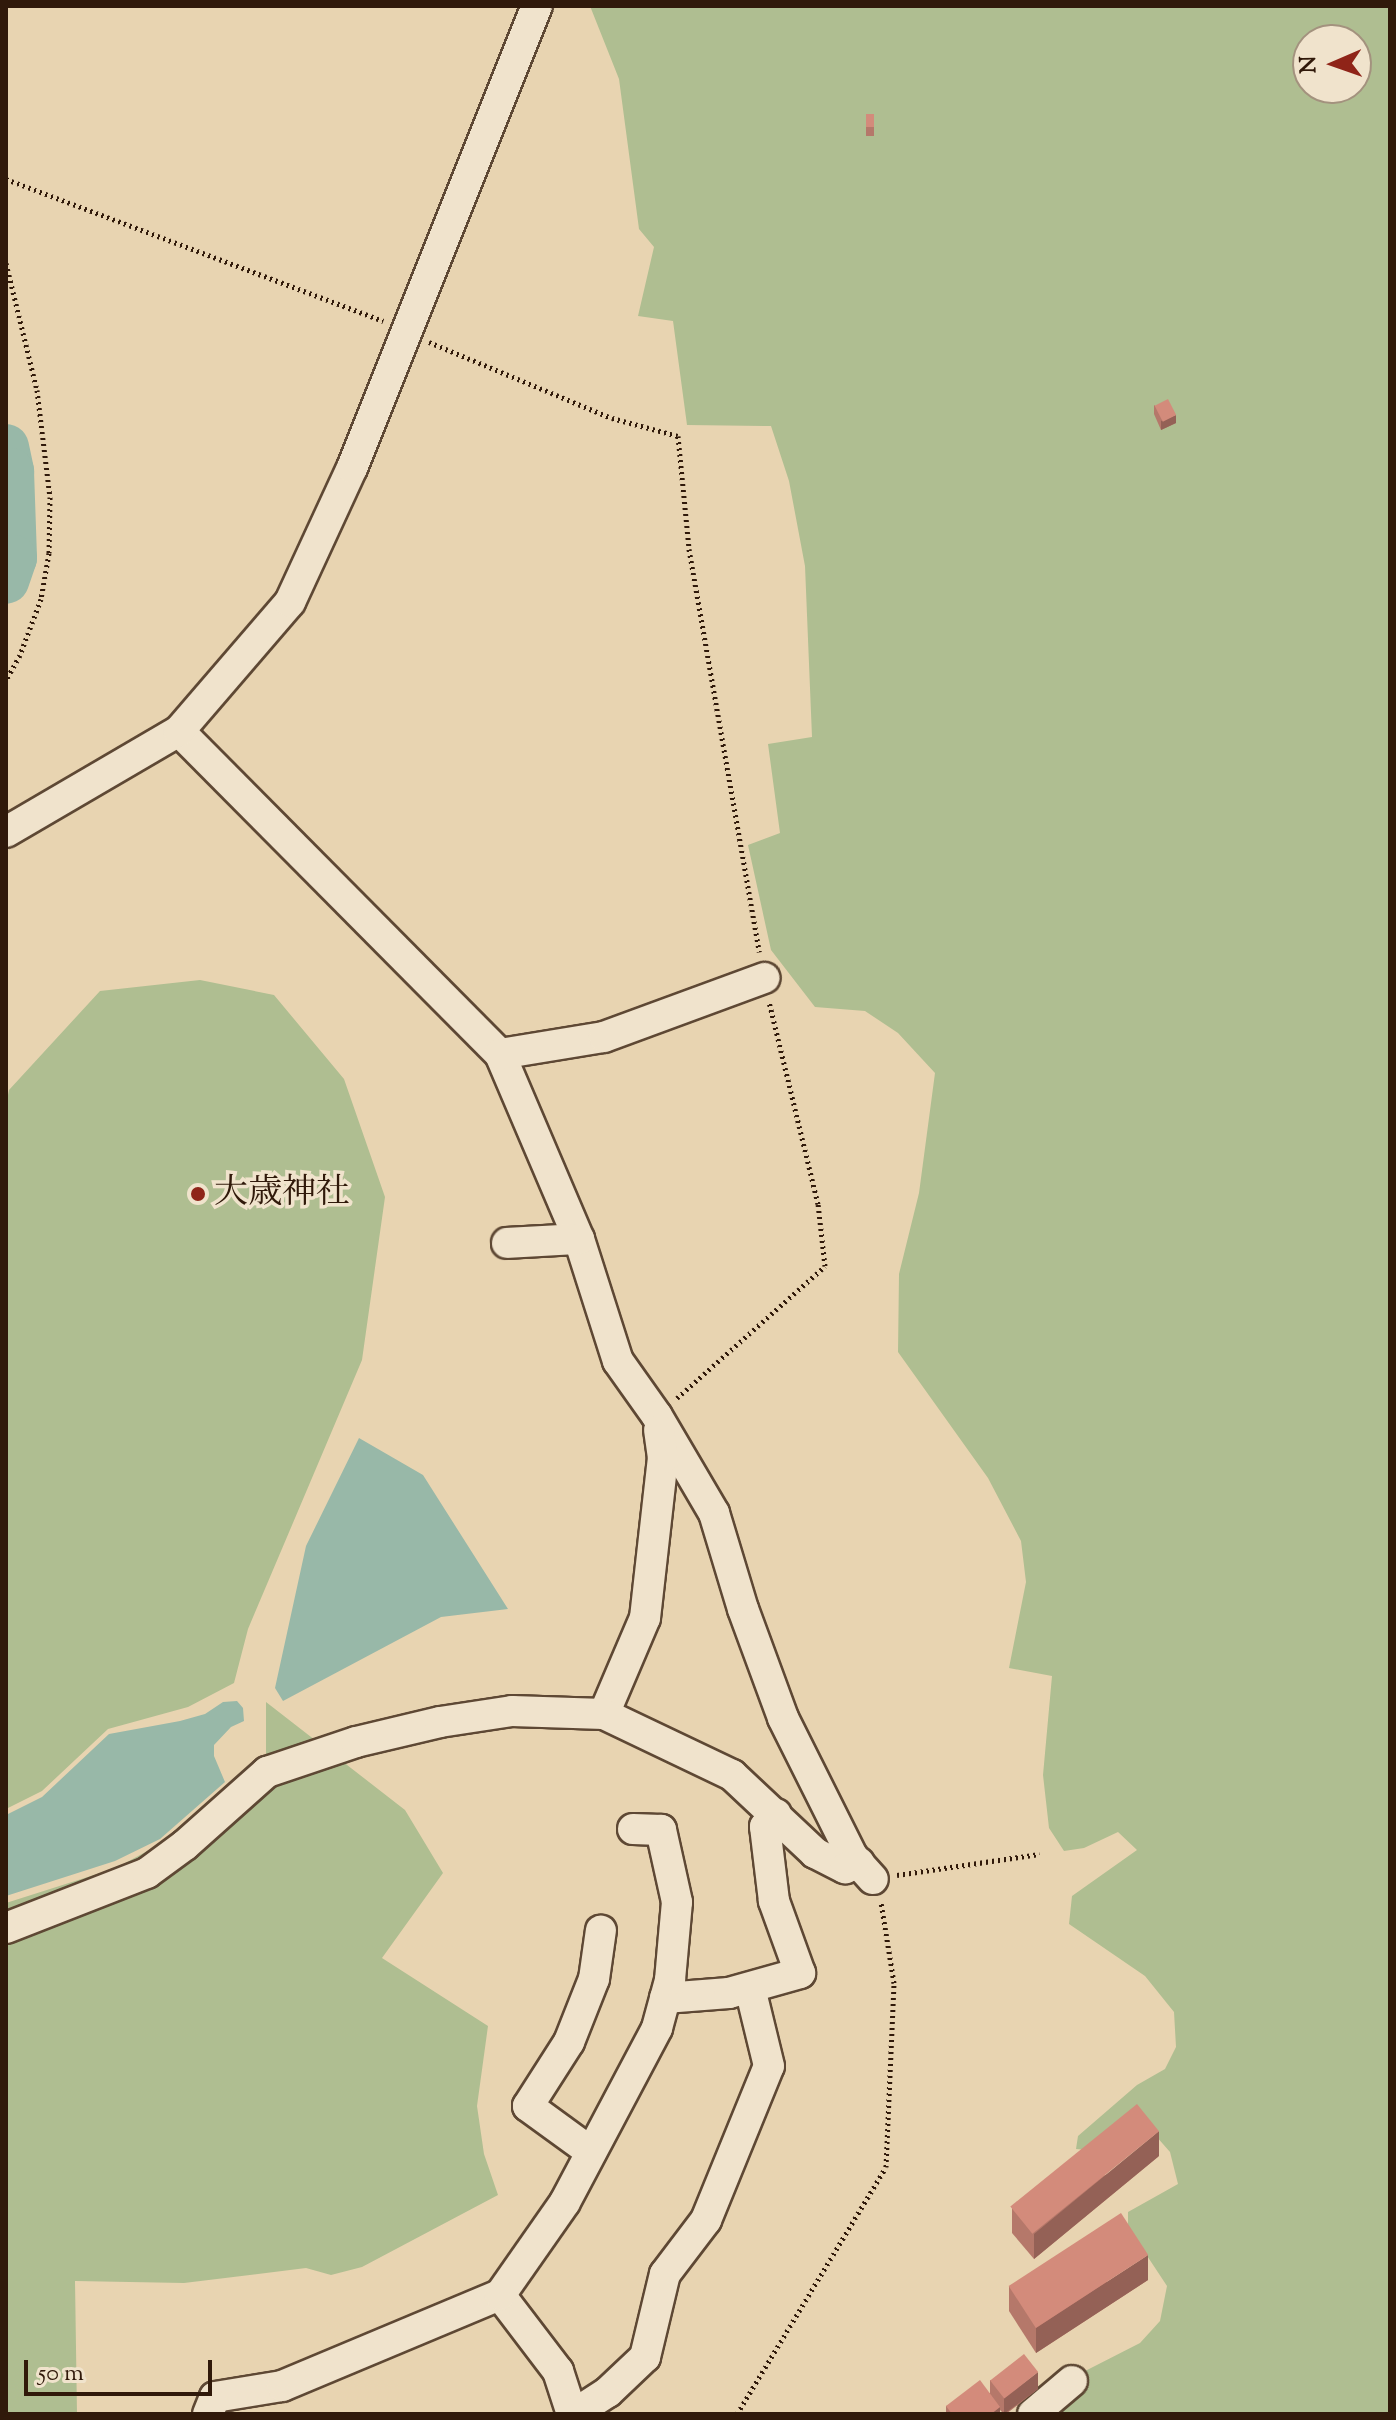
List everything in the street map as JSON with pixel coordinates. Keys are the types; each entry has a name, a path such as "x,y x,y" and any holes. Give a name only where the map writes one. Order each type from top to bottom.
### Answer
{"street":[{"path":"6,832 179,731 290,602 352,468 537,6"},
{"path":"179,731 500,1054 579,1239 618,1361 657,1416 714,1513 743,1609 783,1718 833,1819 866,1871"},
{"path":"500,1054 604,1037 764,978"},
{"path":"507,1243 579,1239"},
{"path":"604,1714 645,1618 663,1458 657,1416"},
{"path":"6,1928 147,1873 185,1845 267,1772 356,1742 440,1722 512,1711 604,1714 732,1775 815,1853 845,1868 866,1871"},
{"path":"665,1998 750,1988 800,1973 774,1901 765,1827 776,1814"},
{"path":"208,2414 215,2397 282,2386 500,2295 565,2202 657,2028 665,1998 677,1902 661,1830 633,1829"},
{"path":"591,2152 528,2106 569,2042 594,1979 601,1930"},
{"path":"500,2295 558,2371 573,2414 608,2392 645,2357 665,2274 706,2220 769,2066 750,1988"},
{"path":"1033,2414 1072,2381"}],"path":[{"path":"6,179 368,314"},
{"path":"6,263 37,390 50,497 49,553 41,599 20,655 6,680"},
{"path":"407,333 612,418 678,436 689,549 742,871 818,1204 825,1266 657,1416"},
{"path":"737,2414 886,2167 894,1983 884,1909 866,1871 1039,1854"}],"green space":[{"path":"590,6 1390,6 1390,2414 1021,2414 1042,2393 1140,2343 1160,2321 1167,2286 1128,2227 1128,2212 1178,2184 1170,2152 1134,2111 1088,2150 1076,2149 1078,2136 1137,2085 1165,2069 1176,2047 1174,2012 1145,1976 1069,1924 1072,1896 1137,1850 1118,1832 1084,1848 1064,1851 1049,1828 1043,1775 1052,1676 1009,1668 1026,1582 1021,1541 988,1478 898,1352 899,1274 919,1193 935,1073 898,1033 865,1011 815,1007 771,950 748,845 780,833 768,744 812,737 805,566 789,481 771,426 687,425 673,321 638,316 654,247 639,229 619,79"},
{"path":"200,980 274,995 344,1079 385,1197 362,1360 248,1629 234,1683 188,1707 108,1729 42,1791 6,1809 6,1105 9,1090 100,991"},
{"path":"266,1702 405,1810 443,1873 382,1958 488,2026 477,2106 484,2154 498,2195 362,2267 331,2275 306,2268 184,2283 75,2281 77,2414 6,2414 6,1903 116,1868 280,1779 266,1754"}],"shaded area":[{"path":"359,1438 423,1475 508,1609 441,1617 283,1701 275,1688 306,1546"},
{"path":"237,1701 243,1708 244,1721 231,1727 214,1745 214,1756 225,1782 160,1839 115,1861 6,1896 6,1815 42,1797 109,1734 180,1721 205,1714 223,1702"}],"building":[{"path":"866,114 874,114 874,127 866,127"},
{"path":"1168,399 1176,415 1163,422 1155,406"},
{"path":"1137,2104 1159,2131 1032,2234 1010,2207"},
{"path":"1121,2213 1148,2255 1036,2328 1009,2286"},
{"path":"1024,2354 1038,2372 1004,2399 990,2380"},
{"path":"980,2380 1000,2407 991,2414 952,2414 946,2406"}],"waterway":[{"path":"6,447 11,471 14,558 6,581"}],"place":[{"name":"大歳神社","path":"198,1194"}]}
